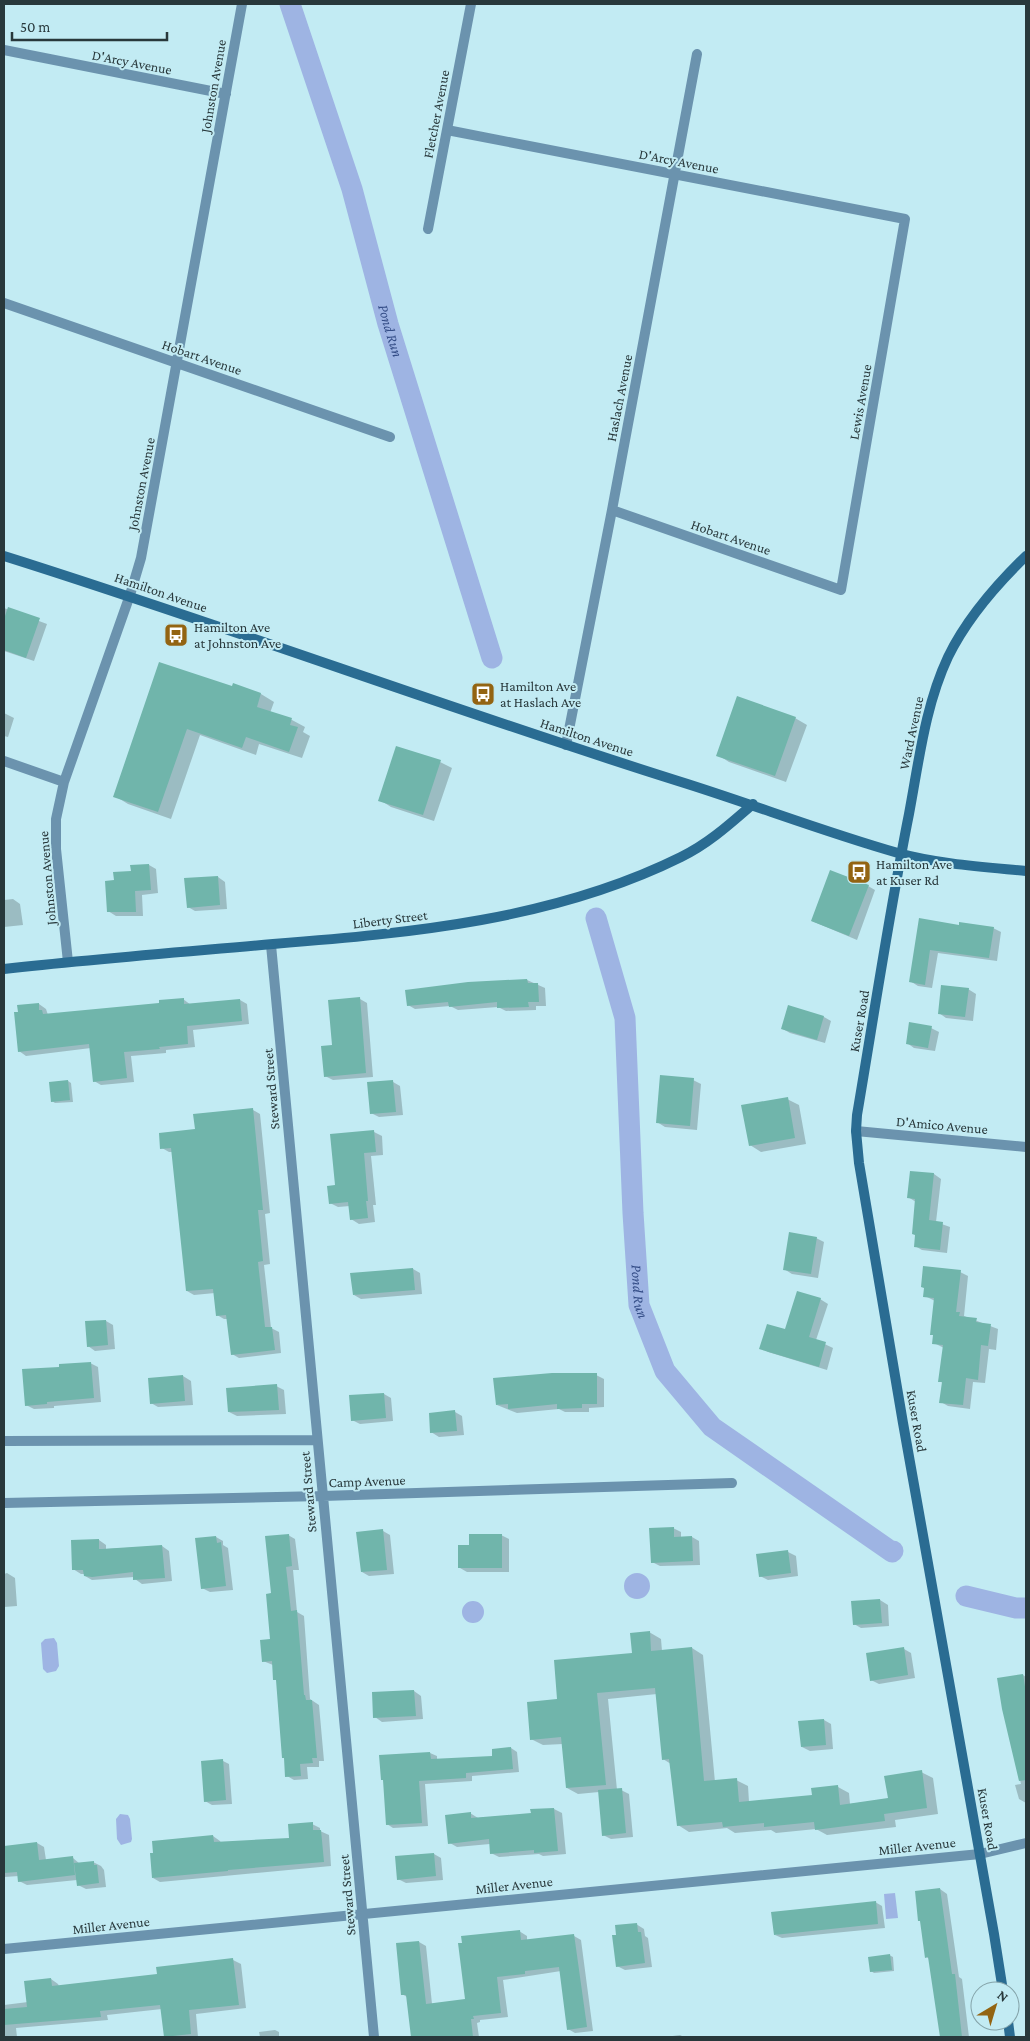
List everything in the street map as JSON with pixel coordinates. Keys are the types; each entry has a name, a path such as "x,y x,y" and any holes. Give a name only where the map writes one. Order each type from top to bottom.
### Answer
{"street":[{"name":"Johnston Avenue","path":"68,962 56,849 56,820 64,782 130,596 141,558 242,4"},
{"name":"Fletcher Avenue","path":"428,230 472,4"},
{"name":"D'Arcy Avenue","path":"4,50 226,94"},
{"name":"Haslach Avenue","path":"566,746 697,54"},
{"name":"D'Arcy Avenue","path":"447,130 905,219"},
{"name":"Lewis Avenue","path":"841,590 905,219"},
{"name":"Hobart Avenue","path":"4,303 390,436"},
{"name":"Hobart Avenue","path":"612,510 841,590"},
{"name":"Hamilton Avenue","path":"4,556 130,596 566,746 753,804 901,854 948,862 1026,871"},
{"name":"Ward Avenue","path":"901,854 928,711 949,656 970,619 986,598 997,584 1026,556"},
{"path":"4,761 64,782"},
{"name":"Liberty Street","path":"4,969 379,936 460,924 566,901 621,882 681,857 719,833 753,804"},
{"name":"Kuser Road","path":"901,854 857,1115 856,1131 859,1163 898,1394 1001,1981"},
{"name":"Steward Street","path":"271,945 374,2037"},
{"name":"D'Amico Avenue","path":"856,1131 1026,1147"},
{"path":"4,1441 317,1440"},
{"name":"Camp Avenue","path":"4,1502 322,1496 732,1484"},
{"name":"Miller Avenue","path":"4,1949 980,1854 1026,1843"}],"water":[{"path":"637,1573 646,1577 650,1586 646,1595 637,1599 628,1595 624,1586 628,1577"},
{"path":"473,1601 481,1604 484,1612 481,1620 473,1623 465,1620 462,1612 465,1604"},
{"path":"54,1638 57,1643 59,1666 56,1671 47,1673 43,1669 41,1643 45,1639"},
{"path":"120,1814 128,1815 130,1819 132,1839 131,1842 121,1845 117,1839 116,1819"},
{"path":"895,1893 898,1918 886,1919 884,1894"}],"building":[{"path":"8,607 40,618 26,658 4,650 4,619"},
{"path":"159,662 232,686 233,683 261,693 257,707 292,718 290,725 298,727 289,752 246,737 242,748 187,729 158,812 113,797"},
{"path":"737,696 796,717 775,776 716,756"},
{"path":"396,746 441,760 423,815 378,801"},
{"path":"149,864 151,890 135,891 136,912 107,912 105,881 114,880 113,872 131,871 130,865"},
{"path":"830,870 869,885 849,936 811,921"},
{"path":"218,876 220,905 187,908 184,878"},
{"path":"919,918 959,925 959,922 994,927 989,958 930,950 925,985 909,982"},
{"path":"527,979 528,983 538,983 539,1002 528,1002 529,1007 497,1008 497,1002 449,1007 448,1002 407,1006 405,990 468,982"},
{"path":"941,985 969,988 965,1017 938,1014"},
{"path":"360,997 366,1073 324,1077 321,1046 332,1045 328,1000"},
{"path":"184,998 184,1004 240,999 242,1021 187,1026 188,1044 124,1052 127,1078 93,1082 89,1044 18,1052 14,1012 18,1012 17,1005 39,1003 39,1010 42,1010 43,1014 159,1003 159,1000"},
{"path":"788,1005 824,1016 817,1040 781,1029"},
{"path":"909,1022 932,1026 928,1048 906,1044"},
{"path":"660,1075 694,1078 690,1126 656,1123"},
{"path":"68,1080 70,1100 51,1102 49,1082"},
{"path":"393,1080 396,1112 370,1114 367,1082"},
{"path":"788,1097 795,1138 749,1146 741,1105"},
{"path":"253,1108 263,1210 258,1210 263,1261 258,1262 265,1327 272,1327 275,1350 231,1355 226,1315 216,1316 213,1289 186,1291 171,1148 160,1149 159,1133 195,1129 193,1114"},
{"path":"374,1130 376,1152 364,1153 368,1218 350,1220 348,1202 329,1204 327,1186 335,1185 330,1134"},
{"path":"910,1171 934,1173 929,1220 943,1222 940,1250 914,1247 915,1235 912,1234 915,1199 907,1198"},
{"path":"789,1232 817,1237 811,1274 783,1270"},
{"path":"923,1266 961,1270 956,1312 960,1312 959,1316 977,1318 976,1322 991,1324 988,1346 981,1345 978,1380 966,1378 963,1405 939,1403 942,1382 938,1382 943,1345 932,1344 933,1335 930,1335 934,1298 923,1297 924,1288 921,1287"},
{"path":"413,1268 415,1290 353,1295 350,1273"},
{"path":"797,1291 821,1298 809,1337 826,1342 819,1367 759,1349 767,1324 785,1329"},
{"path":"106,1320 108,1345 87,1347 85,1321"},
{"path":"91,1362 94,1398 25,1406 22,1369 59,1367 59,1364"},
{"path":"552,1373 597,1373 597,1404 582,1404 582,1408 557,1409 557,1404 508,1409 508,1404 496,1405 493,1378"},
{"path":"183,1375 185,1401 150,1404 148,1378"},
{"path":"277,1384 279,1410 228,1412 226,1388"},
{"path":"384,1393 386,1418 351,1421 349,1395"},
{"path":"455,1410 457,1431 430,1433 429,1413"},
{"path":"674,1527 674,1537 692,1536 693,1561 651,1563 649,1528"},
{"path":"383,1529 387,1570 361,1572 356,1532"},
{"path":"289,1534 292,1566 286,1567 291,1611 297,1610 304,1695 306,1700 312,1700 317,1758 312,1758 313,1763 300,1764 301,1776 285,1777 276,1680 273,1680 272,1661 262,1662 260,1640 270,1639 266,1594 271,1593 265,1536"},
{"path":"469,1534 502,1534 502,1568 458,1568 458,1545 469,1545"},
{"path":"216,1536 217,1543 221,1542 226,1586 201,1589 195,1538"},
{"path":"99,1539 99,1549 162,1545 165,1578 133,1580 133,1572 92,1577 84,1576 83,1570 72,1570 71,1540"},
{"path":"788,1550 791,1573 759,1577 756,1554"},
{"path":"880,1599 882,1623 853,1625 851,1601"},
{"path":"650,1631 651,1651 692,1647 704,1781 737,1778 739,1802 812,1795 811,1788 838,1785 840,1805 888,1798 884,1776 922,1770 927,1808 884,1814 885,1821 815,1830 814,1822 764,1827 764,1823 723,1827 722,1822 677,1826 669,1759 662,1760 655,1688 597,1693 606,1785 566,1788 561,1737 530,1740 527,1702 557,1699 554,1660 632,1653 630,1633"},
{"path":"904,1647 908,1675 870,1681 866,1653"},
{"path":"1023,1674 1026,1693 1026,1780 1019,1781 1002,1709 997,1678"},
{"path":"414,1690 416,1716 373,1718 372,1692"},
{"path":"824,1719 826,1745 801,1747 798,1721"},
{"path":"511,1747 513,1769 466,1773 466,1778 419,1781 422,1823 386,1825 379,1755 430,1752 431,1759 492,1756 492,1749"},
{"path":"223,1759 226,1800 204,1802 201,1761"},
{"path":"622,1788 626,1833 602,1836 598,1790"},
{"path":"554,1808 558,1851 534,1853 534,1850 490,1854 489,1839 448,1844 445,1815 471,1812 471,1818 531,1813 530,1809"},
{"path":"313,1822 313,1830 321,1830 324,1862 152,1878 150,1853 153,1853 152,1841 213,1835 214,1842 289,1838 288,1824"},
{"path":"37,1842 39,1860 73,1856 75,1875 18,1882 17,1872 4,1873 4,1846"},
{"path":"434,1853 436,1876 397,1880 395,1856"},
{"path":"94,1861 94,1865 97,1865 99,1883 77,1886 74,1863"},
{"path":"940,1888 952,1974 955,1974 962,2037 940,2037 928,1957 925,1958 920,1921 918,1921 915,1891"},
{"path":"876,1901 878,1924 774,1935 771,1912"},
{"path":"637,1923 638,1932 641,1932 645,1963 616,1967 612,1935 616,1935 615,1925"},
{"path":"520,1930 521,1940 574,1934 587,2027 567,2030 559,1967 497,1977 501,2013 473,2016 474,2019 471,2019 473,2037 411,2037 406,1995 401,1995 396,1943 419,1941 426,2004 465,1999 458,1943 462,1943 461,1936"},
{"path":"890,1954 892,1970 870,1972 868,1957"},
{"path":"233,1958 239,2005 189,2010 191,2034 164,2037 160,2005 100,2011 101,2017 4,2025 4,2009 27,2007 24,1981 51,1978 52,1986 157,1974 156,1967"}],"waterway":[{"name":"Pond Run","path":"290,4 352,189 388,324 492,658"},
{"name":"Pond Run","path":"596,918 625,1018 633,1213 639,1305 665,1371 712,1427 893,1551"},
{"name":"Pond Run","path":"966,1596 1016,1608 1026,1608"}],"place":[{"name":"Hamilton Ave at Johnston Ave","path":"176,635"},
{"name":"Hamilton Ave at Haslach Ave","path":"483,694"},
{"name":"Hamilton Ave at Kuser Rd","path":"859,872"}]}
